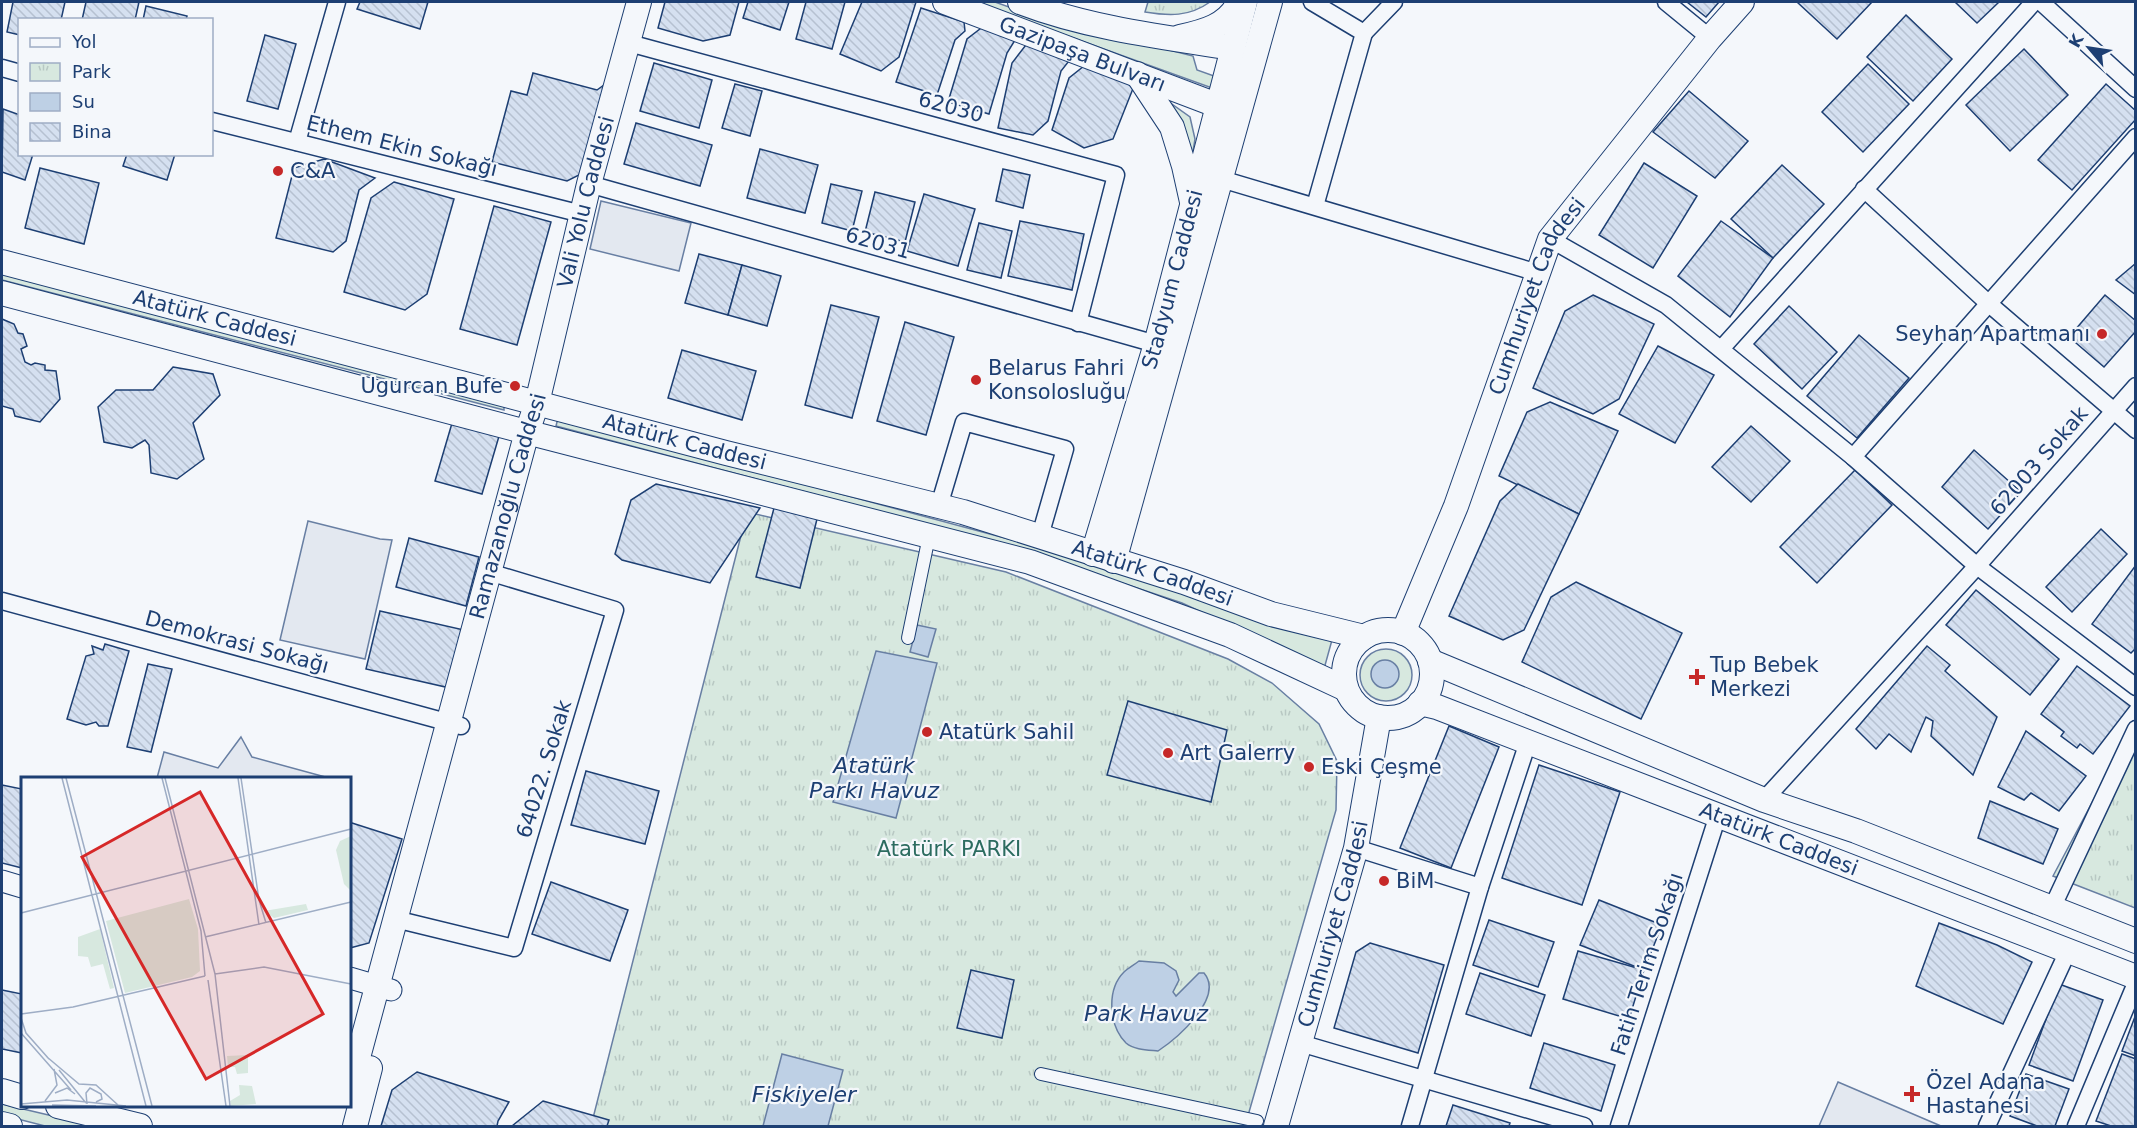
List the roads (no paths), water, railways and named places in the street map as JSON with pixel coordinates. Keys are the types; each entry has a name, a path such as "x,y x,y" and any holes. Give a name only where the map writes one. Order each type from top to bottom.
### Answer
{"main road":[{"name":"Gazipaşa Bulvarı","path":"945,2 1220,106"},
{"name":"Gazipaşa Bulvarı","path":"1020,2 1038,9 1139,34 1233,48"},
{"path":"1172,39 1200,33 1219,25 1235,10 1239,2"},
{"name":"Stadyum Caddesi","path":"1103,557 1193,207 1211,176 1220,106 1245,2"},
{"path":"1103,557 1211,176 1270,2"},
{"name":"Cumhuriyet Caddesi","path":"1403,633 1456,506 1550,239 1710,38 1742,2"},
{"name":"Vali Yolu Caddesi","path":"537,403 589,184 629,43 633,3"},
{"path":"1137,74 1172,127 1193,207"},
{"name":"Atatürk Caddesi","path":"2,262 939,506 1184,582 1271,614 1364,637"},
{"name":"Atatürk Caddesi","path":"2,292 1030,562 1230,635 1346,690"},
{"name":"Ramazanoğlu Caddesi","path":"354,1126 384,988 533,433 537,403"},
{"path":"1383,631 1403,633 1415,639 1424,649 1430,661 1432,672 1426,694 1420,703 1408,713 1394,718 1379,717 1365,712 1346,690 1343,675 1346,660 1353,647 1364,637 1383,631"},
{"name":"Atatürk Caddesi","path":"1430,661 1764,800 1856,831 2136,941"},
{"name":"Atatürk Caddesi","path":"1420,703 1437,707 2136,978"},
{"name":"Cumhuriyet Caddesi","path":"1266,1124 1300,1043 1356,848 1379,717"},
{"name":"Ramazanoğlu Caddesi","path":"351,1084 384,988"},
{"path":"2,1091 21,1096"},
{"path":"62,1107 140,1126"},
{"path":"339,1126 345,1107"},
{"path":"2,1124 10,1126"}],"street":[{"path":"297,142 337,2"},
{"path":"1312,2 1364,33"},
{"path":"1315,206 1364,33 1394,2"},
{"path":"1666,2 1710,38"},
{"path":"1721,349 2034,2"},
{"path":"2041,2 2136,89"},
{"name":"62030","path":"629,43 1116,176 1078,323"},
{"path":"2,68 18,72"},
{"name":"Ethem Ekin Sokağı","path":"213,121 582,214"},
{"path":"1853,457 2136,137"},
{"path":"1211,176 1538,273"},
{"name":"62031","path":"589,184 1156,344"},
{"path":"1864,189 1988,303 2136,430"},
{"path":"1550,239 1666,305 1853,457 1977,566 2136,687"},
{"name":"62003 Sokak","path":"1764,800 1977,566 2136,386"},
{"path":"939,506 964,422 1065,449 1040,537"},
{"path":"908,638 927,546"},
{"name":"64022. Sokak","path":"402,920 514,948 615,610 495,573"},
{"name":"Demokrasi Sokağı","path":"2,601 455,724"},
{"path":"2052,908 2136,729"},
{"path":"1410,1126 1480,887 1528,742"},
{"name":"Fatih Terim Sokağı","path":"1619,1126 1718,815"},
{"path":"1356,848 1480,887"},
{"path":"2,882 21,887"},
{"path":"1987,1126 2068,951"},
{"path":"351,978 384,988"},
{"path":"2076,1126 2136,983"},
{"path":"1300,1043 1584,1126"},
{"path":"1041,1074 1266,1124"}],"water":[{"path":"917,625 936,629 928,657 910,652"},
{"name":"Atatürk Parkı Havuz","path":"876,651 937,663 896,818 833,802"},
{"path":"1385,660 1395,664 1399,674 1395,684 1385,688 1375,684 1371,674 1375,664"},
{"name":"Park Havuz","path":"1139,961 1164,963 1176,971 1179,980 1173,992 1176,996 1199,973 1204,973 1209,983 1208,994 1196,1017 1158,1051 1137,1048 1126,1043 1120,1036 1113,1018 1114,988 1126,971"},
{"name":"Fiskiyeler","path":"782,1054 843,1070 828,1126 763,1126"}],"place":[{"name":"C&A","path":"278,171"},
{"name":"Seyhan Apartmanı","path":"2102,334"},
{"name":"Belarus Fahri Konsolosluğu","path":"976,380"},
{"name":"Ugurcan Bufe","path":"515,386"},
{"name":"Tup Bebek Merkezi","path":"1697,677"},
{"name":"Atatürk Sahil","path":"927,732"},
{"name":"Art Galerry","path":"1168,753"},
{"name":"Eski Çeşme","path":"1309,767"},
{"name":"BiM","path":"1384,881"},
{"name":"Özel Adana Hastanesi","path":"1912,1094"}],"park label":[{"name":"Atatürk PARKI","path":"949,849"}]}
